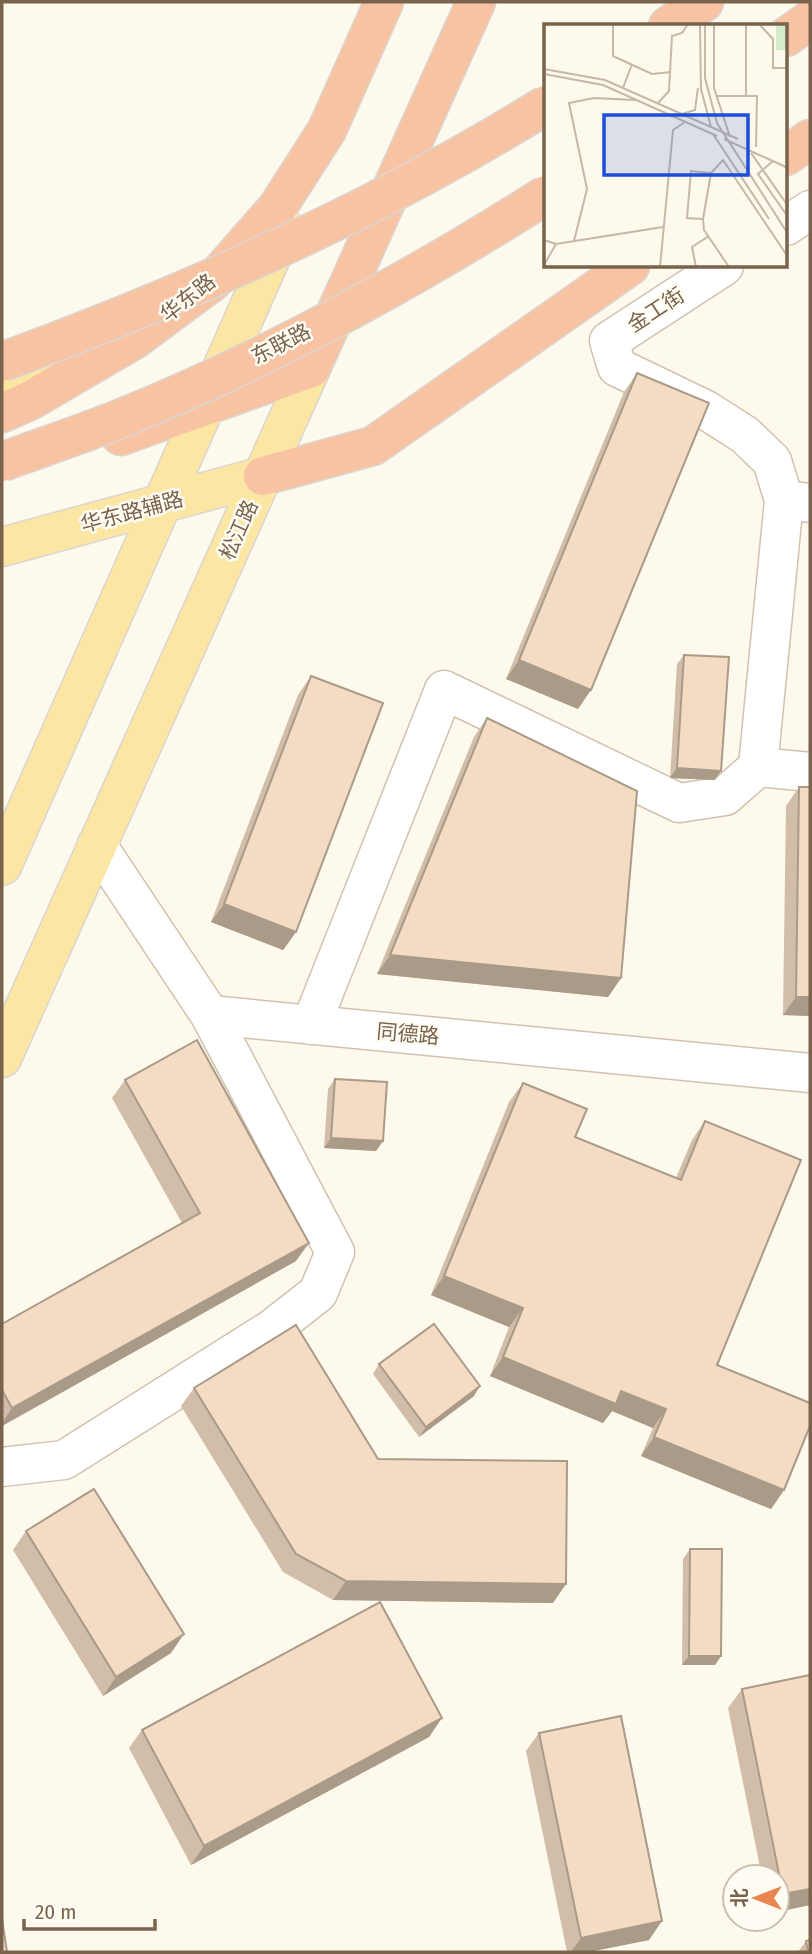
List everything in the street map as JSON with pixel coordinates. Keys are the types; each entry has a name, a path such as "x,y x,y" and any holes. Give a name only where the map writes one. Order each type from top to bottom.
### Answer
{"highway":[{"path":"327,130 384,2"},
{"name":"松江路","path":"311,368 476,2"},
{"path":"671,24 704,2"},
{"path":"788,36 810,20"},
{"path":"2,362 92,329 222,274 404,185 490,140 544,106"},
{"name":"华东路","path":"2,413 31,400 135,338 212,282 276,208 327,130"},
{"path":"788,155 810,139"},
{"name":"东联路","path":"2,462 118,420 247,362 389,288 544,196"},
{"path":"263,476 373,446 626,268"},
{"path":"2,478 311,368"}],"main road":[{"path":"2,866 327,130"},
{"path":"2,387 135,338"},
{"name":"松江路","path":"2,1058 311,368"},
{"name":"华东路辅路","path":"2,547 263,476"}],"street":[{"path":"788,225 810,210"},
{"name":"金工街","path":"721,268 609,341 617,367 706,410 745,435 772,461 797,502"},
{"path":"311,1025 444,690 679,803 725,796 758,767 797,502"},
{"path":"758,767 810,772"},
{"path":"2,1467 64,1460 272,1329 318,1293 335,1252 210,1016 97,845"},
{"name":"同德路","path":"210,1016 810,1073"}],"building":[{"path":"637,373 709,403 591,690 519,660"},
{"path":"684,655 729,657 721,771 677,768"},
{"path":"311,676 383,703 296,932 224,904"},
{"path":"487,718 637,791 621,978 390,955"},
{"path":"799,787 810,787 810,997 796,997"},
{"path":"197,1040 309,1243 12,1408 2,1390 2,1324 200,1213 125,1080"},
{"path":"335,1079 387,1082 383,1141 331,1138"},
{"path":"523,1083 587,1109 575,1137 681,1180 705,1121 801,1160 717,1365 810,1403 810,1426 784,1490 654,1437 666,1409 621,1391 616,1404 503,1357 523,1308 444,1276"},
{"path":"434,1324 480,1386 426,1427 379,1364"},
{"path":"296,1325 378,1459 567,1461 566,1584 346,1581 296,1554 194,1388"},
{"path":"94,1489 184,1634 116,1677 26,1531"},
{"path":"690,1549 722,1549 721,1656 689,1656"},
{"path":"380,1602 442,1718 204,1846 142,1730"},
{"path":"810,1675 810,1889 791,1893 791,1863 777,1863 742,1689"},
{"path":"621,1716 662,1921 581,1938 539,1733"},
{"path":"2,1919 7,1952 2,1952"},
{"path":"810,1940 810,1952 808,1952 806,1941"}]}
